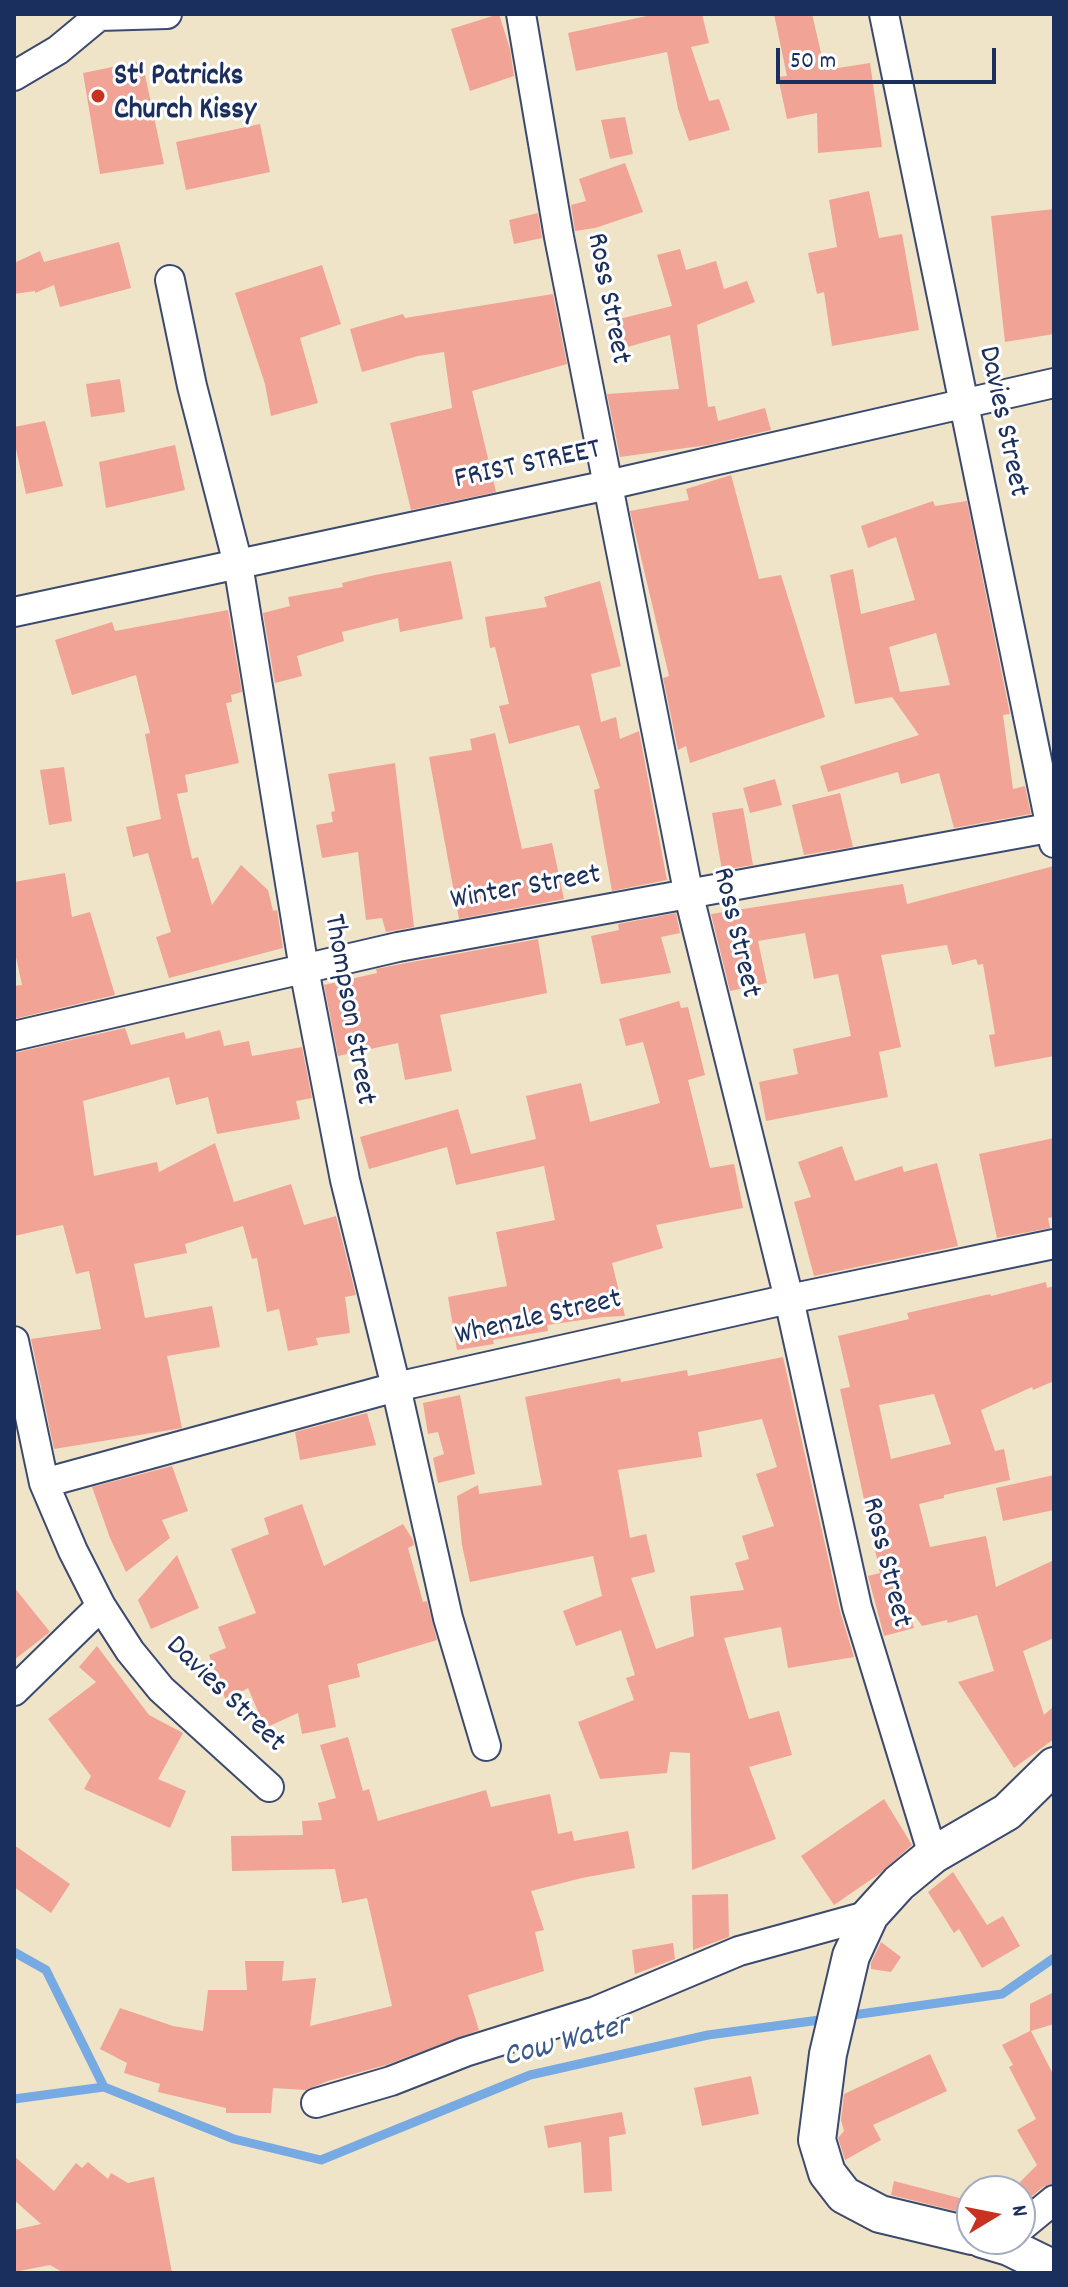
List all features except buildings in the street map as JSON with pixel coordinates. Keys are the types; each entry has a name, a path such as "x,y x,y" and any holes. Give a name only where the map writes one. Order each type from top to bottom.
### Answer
{"street":[{"path":"14,76 58,50 99,15 167,14"},
{"name":"Ross Street","path":"521,14 559,237 689,896 789,1299 857,1607 933,1855"},
{"name":"Davies Street","path":"884,14 1053,833"},
{"name":"Thompson Street","path":"170,280 192,386 238,564 304,969 345,1180 448,1618 486,1746"},
{"name":"FRIST STREET","path":"14,612 608,485 1054,383"},
{"name":"Winter Street","path":"14,1036 398,947 1053,833"},
{"name":"Whenzle Street","path":"44,1483 396,1387 789,1299 1054,1244"},
{"name":"Davies Street","path":"14,1341 44,1483 101,1606 130,1651 161,1689 269,1787"},
{"path":"14,1691 101,1606"},
{"path":"956,2229 880,2214 844,2195 827,2173 817,2140 828,2054 851,1956 870,1915 899,1883 933,1855 1007,1812 1054,1766"},
{"path":"316,2103 391,2081 465,2052 596,2011 739,1951 870,1915"},
{"path":"1036,2211 1054,2200"},
{"path":"1029,2255 1054,2269"}],"waterway":[{"path":"14,1952 46,1970 104,2087"},
{"name":"Cow Water","path":"846,2016 1002,1994 1054,1958"},
{"name":"Cow Water","path":"14,2099 104,2087 234,2139 321,2160 530,2075 708,2035 827,2019"}],"place":[{"name":"St' Patricks Church Kissy","path":"98,96"}]}
